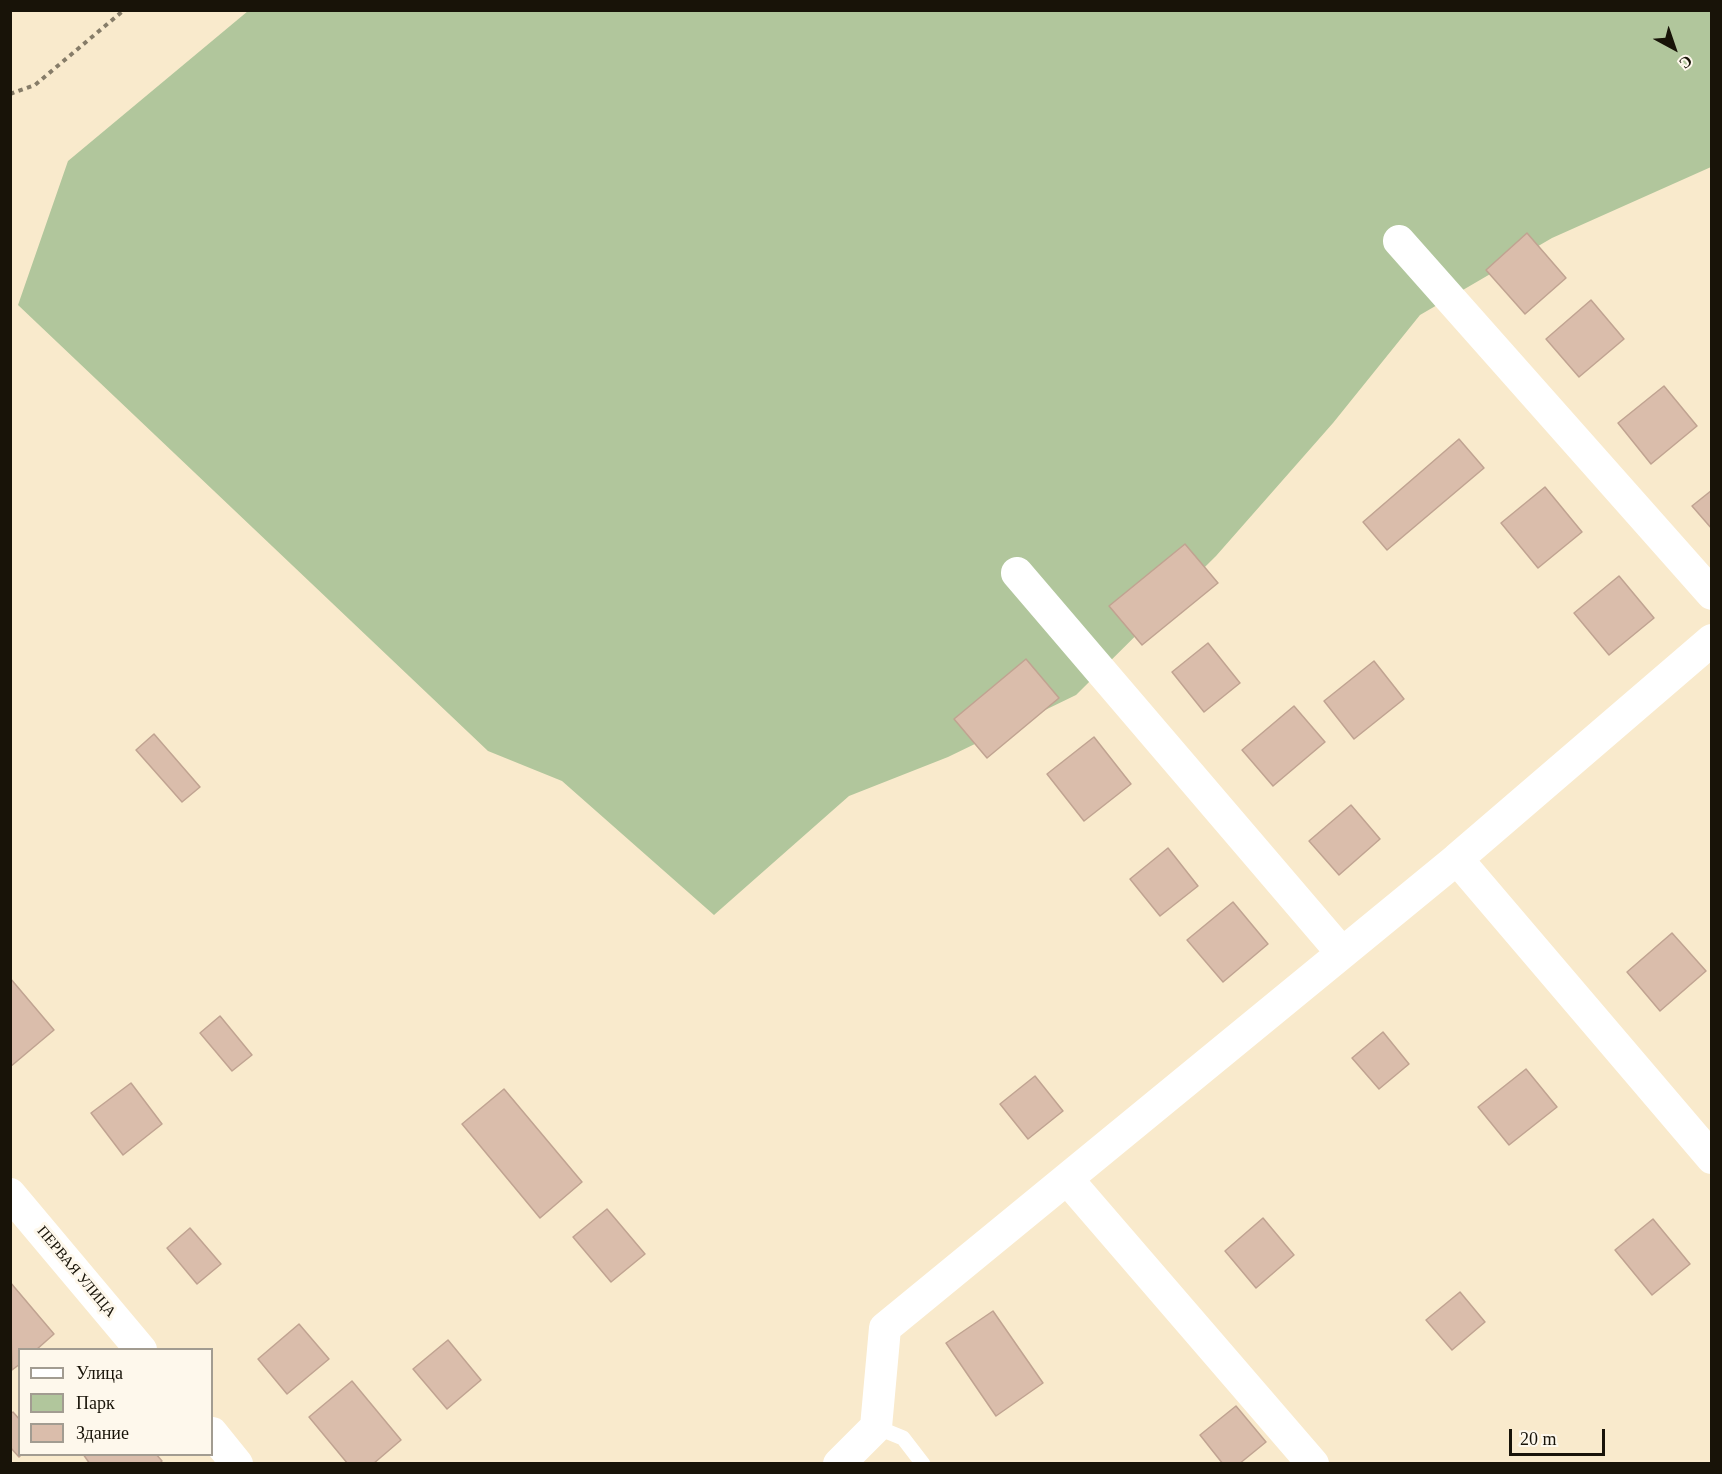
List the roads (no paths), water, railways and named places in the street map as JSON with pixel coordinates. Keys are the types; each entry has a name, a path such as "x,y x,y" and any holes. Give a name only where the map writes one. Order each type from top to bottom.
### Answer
{"street":[{"path":"1400,241 1712,594"},
{"path":"1017,573 1342,953"},
{"path":"839,1464 876,1427 885,1328 1457,859 1712,640"},
{"path":"1457,859 1712,1158"},
{"path":"1068,1180 1313,1464"},
{"name":"ПЕРВАЯ УЛИЦА","path":"10,1194 139,1348"},
{"path":"213,1434 237,1464"}],"lane":[{"path":"876,1427 903,1438 923,1464"}]}
